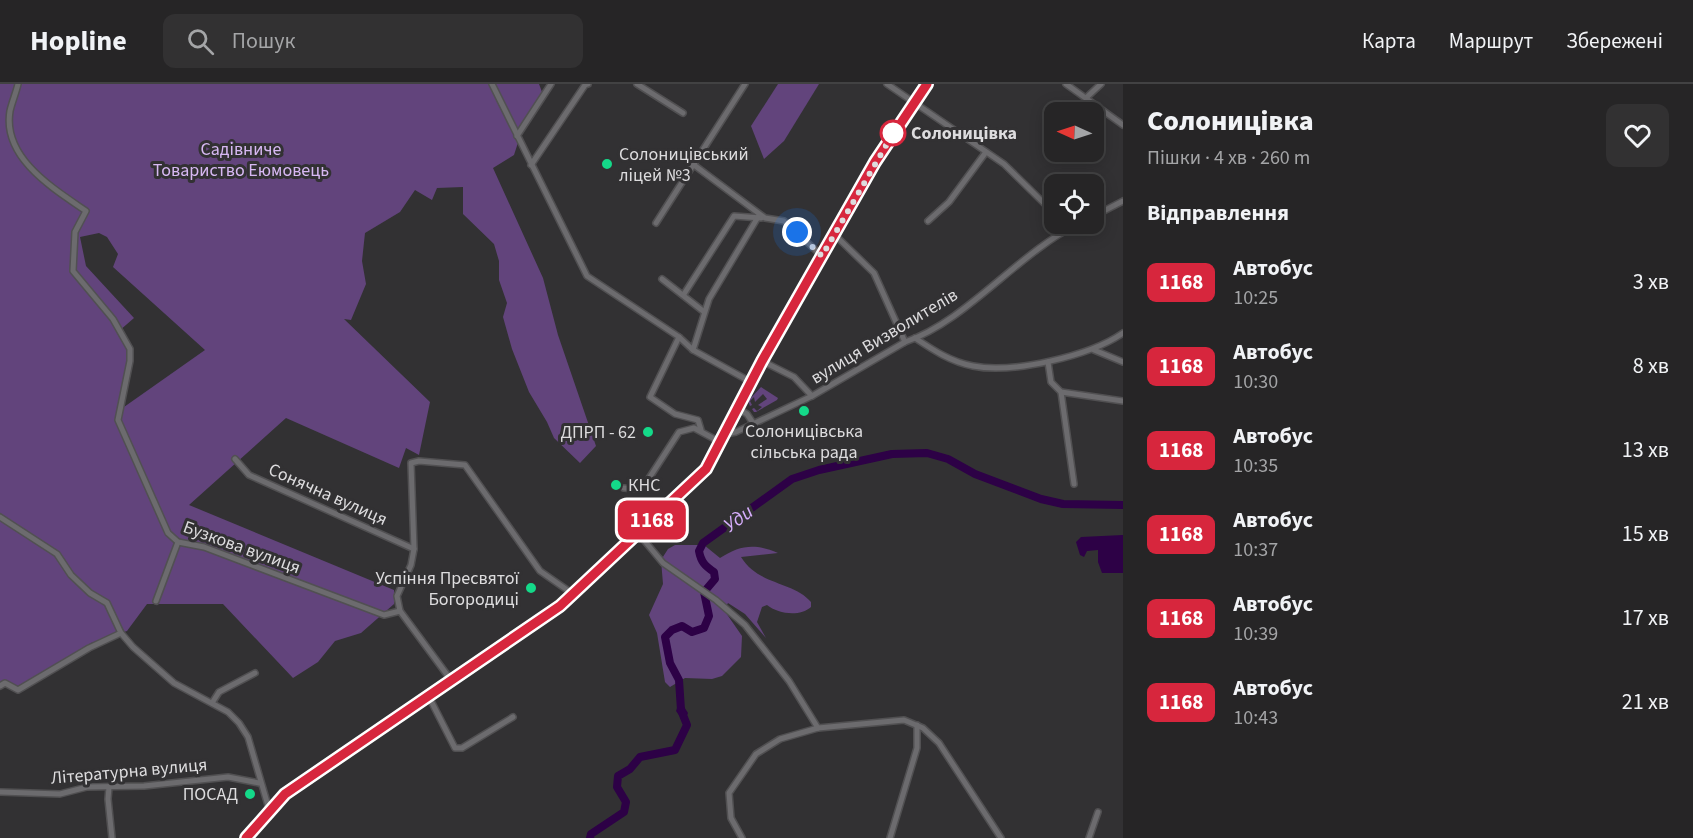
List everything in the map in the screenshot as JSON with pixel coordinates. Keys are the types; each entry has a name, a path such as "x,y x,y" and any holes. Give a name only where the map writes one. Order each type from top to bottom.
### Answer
{"main road":[{"path":"246,838 269,809 285,794 560,606 706,469 762,361 886,144 927,84"}],"street":[{"name":"Бузкова вулиця","path":"18,84 9,113 12,139 33,172 86,212 75,232 73,271 113,319 130,350 130,361 118,420 161,522 177,542 204,547 384,615 400,611"},
{"path":"492,84 587,276 679,336 693,350 751,382"},
{"path":"517,136 551,84"},
{"path":"531,165 578,93 588,84"},
{"path":"638,84 683,113"},
{"path":"656,222 745,84"},
{"path":"887,84 986,152 1018,177 1044,203"},
{"path":"1066,84 1087,97 1123,126"},
{"path":"1087,97 1101,84"},
{"path":"928,221 949,202 986,152"},
{"path":"694,165 765,218"},
{"path":"1104,211 1123,201"},
{"path":"684,294 734,216 784,220 822,256"},
{"path":"693,350 703,320 703,311 758,218"},
{"name":"вулиця Визволителів","path":"725,434 736,432 812,396 915,338 963,308 1057,234"},
{"path":"839,239 874,273 905,342"},
{"path":"662,279 703,311"},
{"path":"915,338 937,353 972,366 990,369 1048,362 1094,350 1123,333"},
{"path":"679,336 650,397 675,414 698,420 701,430"},
{"path":"1094,350 1123,362"},
{"path":"762,361 794,377 812,396"},
{"path":"1048,362 1052,382 1061,392 1074,484"},
{"path":"1061,392 1123,401"},
{"path":"737,408 747,414 753,423"},
{"path":"624,488 636,489 644,486 680,432 694,428 720,442"},
{"name":"Сонячна вулиця","path":"235,459 249,475 414,549"},
{"path":"451,680 400,611 397,596 411,565 414,549 411,463 419,460 465,465 540,571 573,594"},
{"path":"0,517 57,554 90,593 107,603 121,633 174,683 228,712 239,723 248,737 269,809"},
{"path":"638,533 659,559 716,600 745,625 789,681 818,728"},
{"path":"156,602 177,542"},
{"path":"0,686 5,683 18,690 89,648 121,633"},
{"path":"212,703 219,692 255,673"},
{"path":"428,695 455,748 462,748 513,717"},
{"path":"742,838 728,807 729,793 763,748 780,739 818,728 904,720 917,725 939,743 1001,838"},
{"path":"890,838 917,748 917,725"},
{"name":"Літературна вулиця","path":"0,792 60,794 87,787 144,786 228,777 260,783"},
{"path":"109,787 112,838"},
{"path":"1089,838 1098,812"}],"green space":[{"name":"Садівниче Товариство Еюмовець","path":"0,84 539,84 542,92 524,124 514,155 493,168 543,278 558,335 596,446 580,463 554,438 529,392 512,349 503,317 507,303 499,280 499,261 494,244 463,214 463,187 437,188 432,200 415,190 400,212 365,233 362,261 366,284 351,320 344,319 430,402 419,455 406,448 399,468 286,418 189,505 394,590 394,604 361,633 335,641 318,662 293,678 223,604 147,604 127,631 91,643 16,689 5,683 0,685","holes":["99,233 107,237 118,254 113,267 205,350 124,407 134,351 119,331 134,318 86,266 80,237"]},
{"path":"778,84 819,84 784,141 764,159 751,126"},
{"path":"761,387 778,398 777,400 756,412 754,412 752,409 757,411 762,407 758,405 767,399 763,394 755,402 754,397 750,401 752,405 750,406 748,401"},
{"path":"675,545 704,545 720,558 734,550 748,547 778,553 741,557 757,573 804,595 811,602 811,607 795,613 783,612 767,605 762,607 757,622 766,638 745,614 728,603 724,610 742,636 741,657 722,676 712,679 685,678 670,687 665,682 657,633 649,615 663,584 661,560 668,549"}],"shaded area":[{"path":"1123,535 1123,573 1102,573 1098,562 1098,550 1087,551 1084,557 1080,555 1076,542 1081,537"},
{"path":"681,702 688,713 686,718 682,719 676,711"}],"waterway":[{"name":"Уди","path":"590,838 591,834 624,812 626,802 617,787 618,776 630,769 640,757 675,750 687,725 681,710 679,680 670,663 665,637 672,630 682,626 692,632 704,628 709,616 704,592 715,579 714,572 701,558 699,551 703,543 792,479 819,470 892,454 927,453 948,459 975,474 1041,499 1063,504 1123,505"}],"bus line":[{"name":"1168","path":"246,838 269,809 285,794 560,606 706,469 762,361 875,162 927,84"}],"place":[{"name":"Солоницівка","path":"893,133"},
{"name":"Солоницівський ліцей №3","path":"607,164"},
{"name":"Солоницівська сільська рада","path":"804,411"},
{"name":"ДПРП - 62","path":"648,432"},
{"name":"КНС","path":"616,485"},
{"name":"Успіння Пресвятої Богородиці","path":"531,588"},
{"name":"ПОСАД","path":"250,794"}],"route":[{"path":"797,232 822,256 895,130 893,133"}]}
